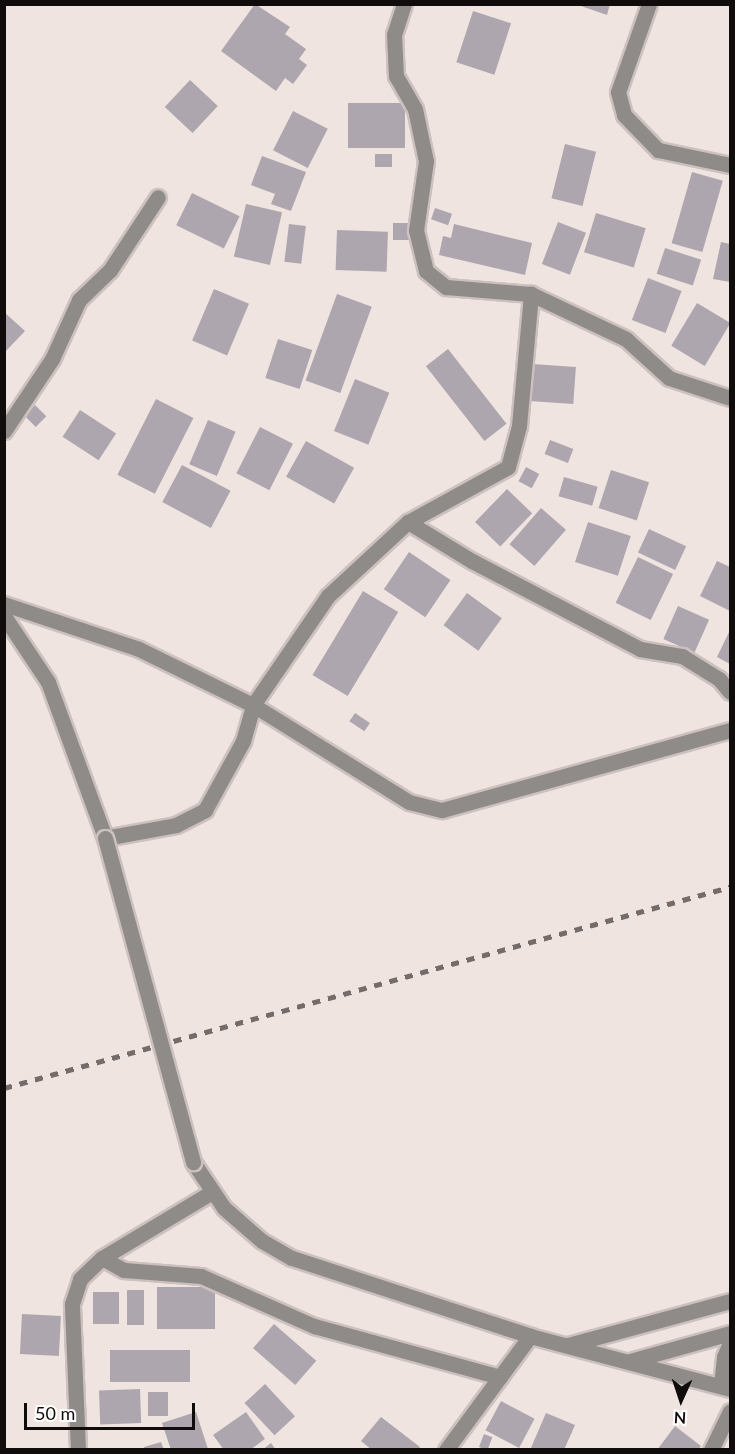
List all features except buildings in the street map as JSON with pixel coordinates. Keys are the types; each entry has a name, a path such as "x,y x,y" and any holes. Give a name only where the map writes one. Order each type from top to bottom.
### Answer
{"street":[{"path":"404,4 394,34 396,76 415,109 426,160 416,230 426,271 446,286 531,294 626,339 669,378 730,398"},
{"path":"649,4 618,92 624,115 658,150 730,165"},
{"path":"4,431 52,359 80,300 110,270 158,197"},
{"path":"105,838 176,825 206,810 243,741 253,705 328,596 408,522 508,467 519,426 531,294"},
{"path":"408,522 472,561 640,649 682,656 719,679 730,692"},
{"path":"4,604 139,649 253,705 409,802 442,810 730,730"},
{"path":"4,616 48,682 105,838 193,1162 212,1192 261,1240 292,1258 530,1336 726,1387 724,1357 730,1343"},
{"path":"78,1449 72,1304 80,1279 102,1258 212,1192"},
{"path":"102,1258 124,1270 201,1276 315,1326 500,1377"},
{"path":"565,1345 730,1301"},
{"path":"627,1361 730,1334"},
{"path":"446,1449 530,1336"},
{"path":"711,1449 730,1411"}],"railway":[{"path":"4,1088 730,887"}]}
